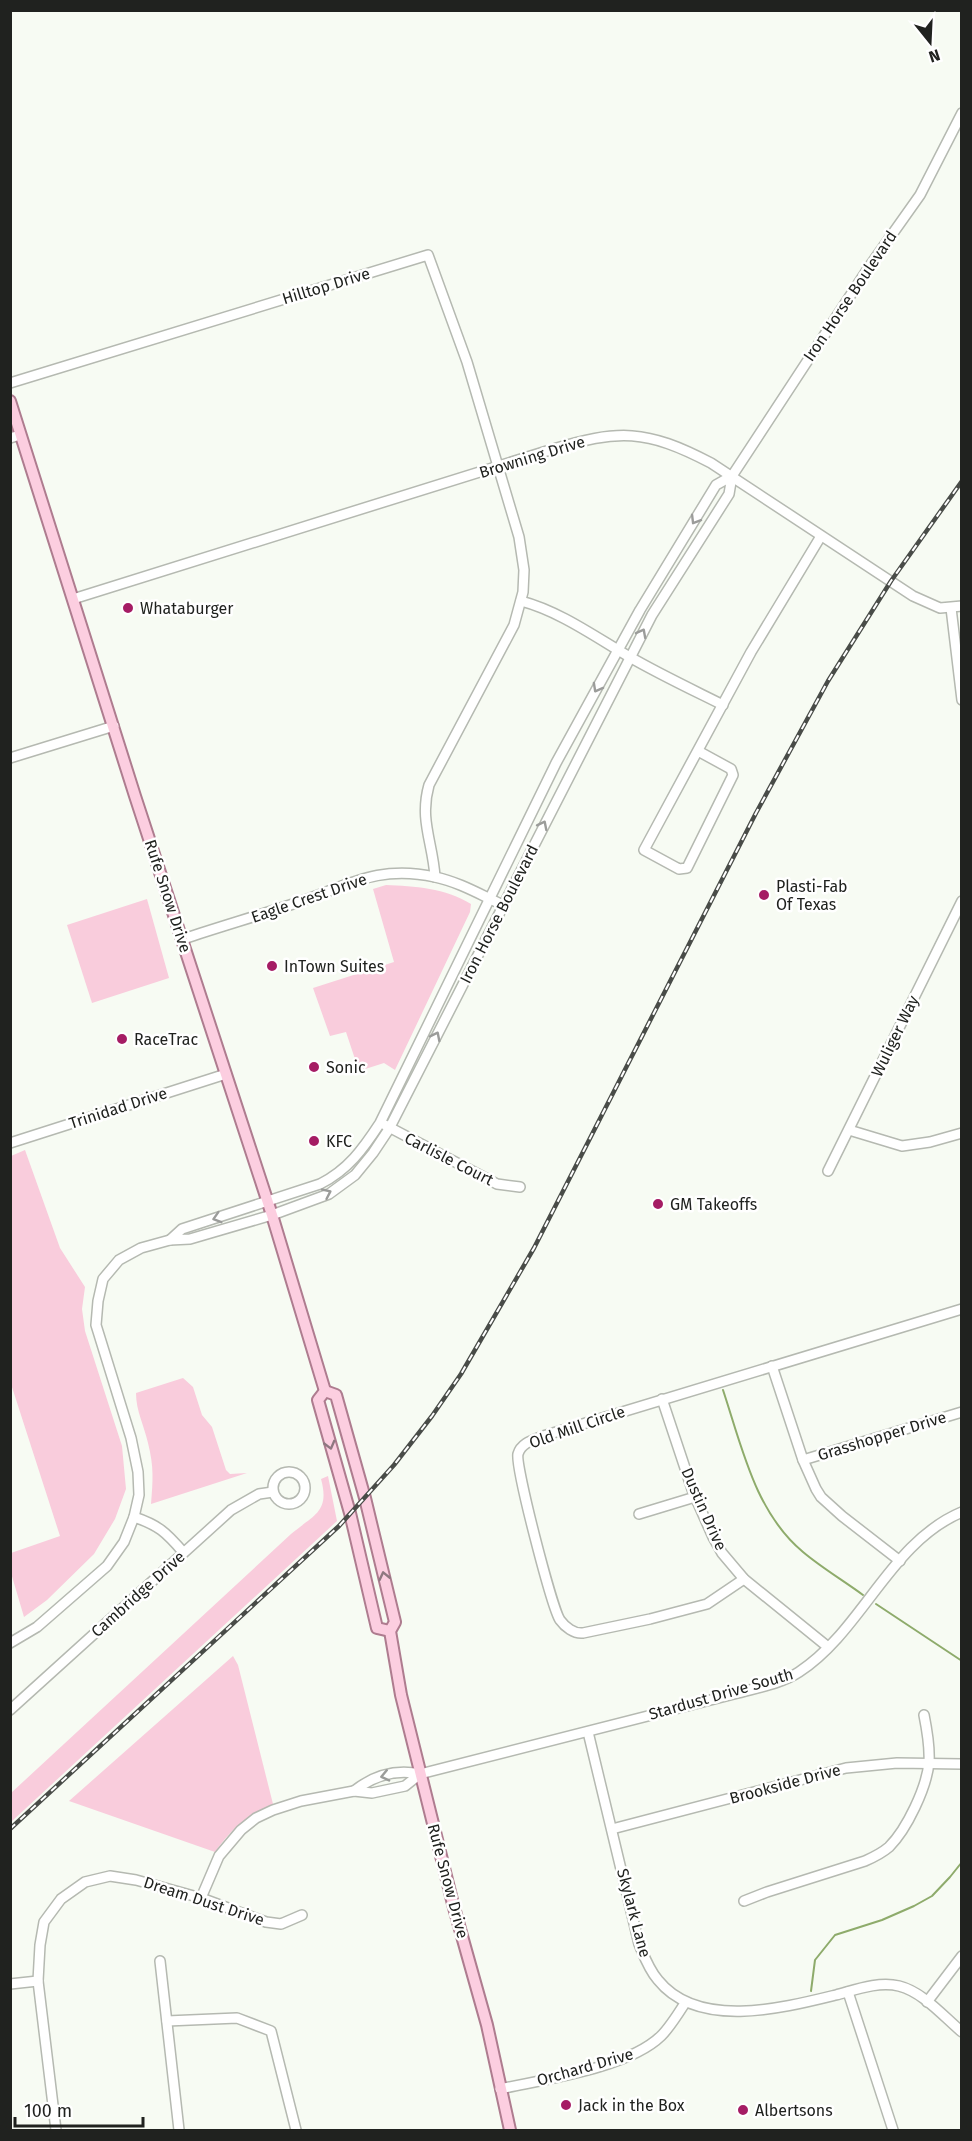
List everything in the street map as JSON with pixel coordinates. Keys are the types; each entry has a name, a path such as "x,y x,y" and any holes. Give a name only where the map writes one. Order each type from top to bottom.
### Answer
{"main road":[{"name":"Rufe Snow Drive","path":"10,401 15,436 73,599 273,1215 325,1391"},
{"name":"Rufe Snow Drive","path":"325,1391 336,1395 362,1483 395,1622 390,1632 400,1695 487,2025 510,2130"},
{"name":"Rufe Snow Drive","path":"325,1391 318,1400 350,1514 377,1628 390,1632"}],"street":[{"name":"Iron Horse Boulevard","path":"10,1643 37,1627 107,1566 124,1542 134,1516 139,1495 138,1472 131,1438 96,1325 103,1279 119,1260 141,1248 170,1240 190,1239 273,1215 328,1194 340,1187 361,1167 389,1129 652,615 729,494 732,476 869,267 920,195 962,112"},
{"name":"Hilltop Drive","path":"10,382 428,255 467,362 498,467"},
{"name":"Browning Drive","path":"73,599 587,439 620,434 659,440 681,447 732,476 913,596 940,608 962,606"},
{"path":"435,877 434,855 424,817 429,785 514,625 521,601 524,570 522,548 498,467"},
{"name":"Iron Horse Boulevard","path":"170,1240 182,1229 268,1202 333,1178 349,1166 361,1152 380,1123 556,763 618,650 716,485 732,476"},
{"path":"698,751 731,769 733,775 687,868 679,869 644,850 751,652 821,536"},
{"path":"521,601 536,605 723,705"},
{"path":"951,608 962,700"},
{"path":"10,758 114,726"},
{"name":"Eagle Crest Drive","path":"183,939 294,904 365,877 400,873 455,882 503,905"},
{"name":"Wuliger Way","path":"828,1172 962,901"},
{"name":"Trinidad Drive","path":"10,1143 226,1074"},
{"name":"Carlisle Court","path":"380,1123 497,1184 506,1187 520,1187"},
{"path":"849,1130 902,1146 930,1142 962,1133"},
{"name":"Old Mill Circle","path":"744,1580 707,1604 583,1634 578,1634 568,1628 559,1619 552,1600 526,1500 518,1455 522,1446 543,1436 962,1309"},
{"path":"772,1366 803,1460 821,1497 900,1561"},
{"name":"Dustin Drive","path":"662,1399 695,1497 722,1553 744,1580 828,1647"},
{"name":"Grasshopper Drive","path":"803,1460 962,1412"},
{"name":"Cambridge Drive","path":"10,1710 231,1510 259,1494 273,1492"},
{"path":"639,1514 695,1497"},
{"name":"Stardust Drive South","path":"420,1774 588,1732 784,1679 798,1673 828,1647 925,1534 962,1512"},
{"path":"134,1516 162,1528 183,1552"},
{"path":"744,1901 865,1861 890,1846 905,1826 922,1788 929,1763 928,1733 924,1715"},
{"name":"Skylark Lane","path":"588,1732 639,1944 648,1965 671,1994 685,2003 711,2009 754,2011 884,1985 898,1986 909,1990 927,2002 962,2031"},
{"name":"Brookside Drive","path":"612,1829 846,1768 897,1763 962,1764"},
{"path":"354,1791 369,1780 406,1771 420,1774"},
{"path":"201,1898 224,1850 241,1830 256,1818 302,1801 354,1791 372,1794 405,1786 420,1774"},
{"name":"Dream Dust Drive","path":"56,2130 38,1981 44,1922 61,1899 85,1882 110,1876 136,1880 201,1898 266,1922 281,1924 302,1915"},
{"path":"927,2002 962,1956"},
{"path":"160,1961 179,2130"},
{"path":"10,1984 38,1981"},
{"path":"848,1992 892,2130"},
{"name":"Orchard Drive","path":"500,2089 572,2073 632,2055 661,2036 685,2003"},
{"path":"167,2021 237,2018 271,2031 296,2130"}],"shaded area":[{"path":"386,885 419,887 451,894 471,904 470,912 395,1070 384,1063 359,1071 346,1032 330,1036 313,988 394,962 373,889"},
{"path":"147,899 169,978 92,1003 67,925"},
{"path":"25,1150 60,1248 85,1287 82,1309 85,1331 122,1446 126,1489 115,1519 94,1554 47,1600 24,1617 11,1573 11,1553 60,1536 11,1384 11,1156"},
{"path":"183,1378 193,1387 202,1415 212,1427 226,1470 230,1474 247,1473 151,1504 153,1480 151,1459 137,1406 136,1393"},
{"path":"328,1476 337,1521 11,1822 11,1793 291,1534 318,1512 323,1499 321,1479"},
{"path":"233,1656 238,1665 273,1804 255,1813 241,1824 215,1852 69,1801"}],"waterway":[{"path":"723,1390 752,1477 773,1518 803,1552 863,1595"},
{"path":"876,1604 962,1661"},
{"path":"811,1991 815,1960 835,1935 882,1920 932,1896 962,1862"}],"railway":[{"path":"10,1829 339,1526 394,1465 432,1416 461,1374 534,1248 756,813 828,681 891,581 962,481"}],"place":[{"name":"Whataburger","path":"128,608"},
{"name":"Plasti-Fab Of Texas","path":"764,895"},
{"name":"InTown Suites","path":"272,966"},
{"name":"RaceTrac","path":"122,1039"},
{"name":"Sonic","path":"314,1067"},
{"name":"KFC","path":"314,1141"},
{"name":"GM Takeoffs","path":"658,1204"},
{"name":"Jack in the Box","path":"566,2105"},
{"name":"Albertsons","path":"743,2110"}]}
